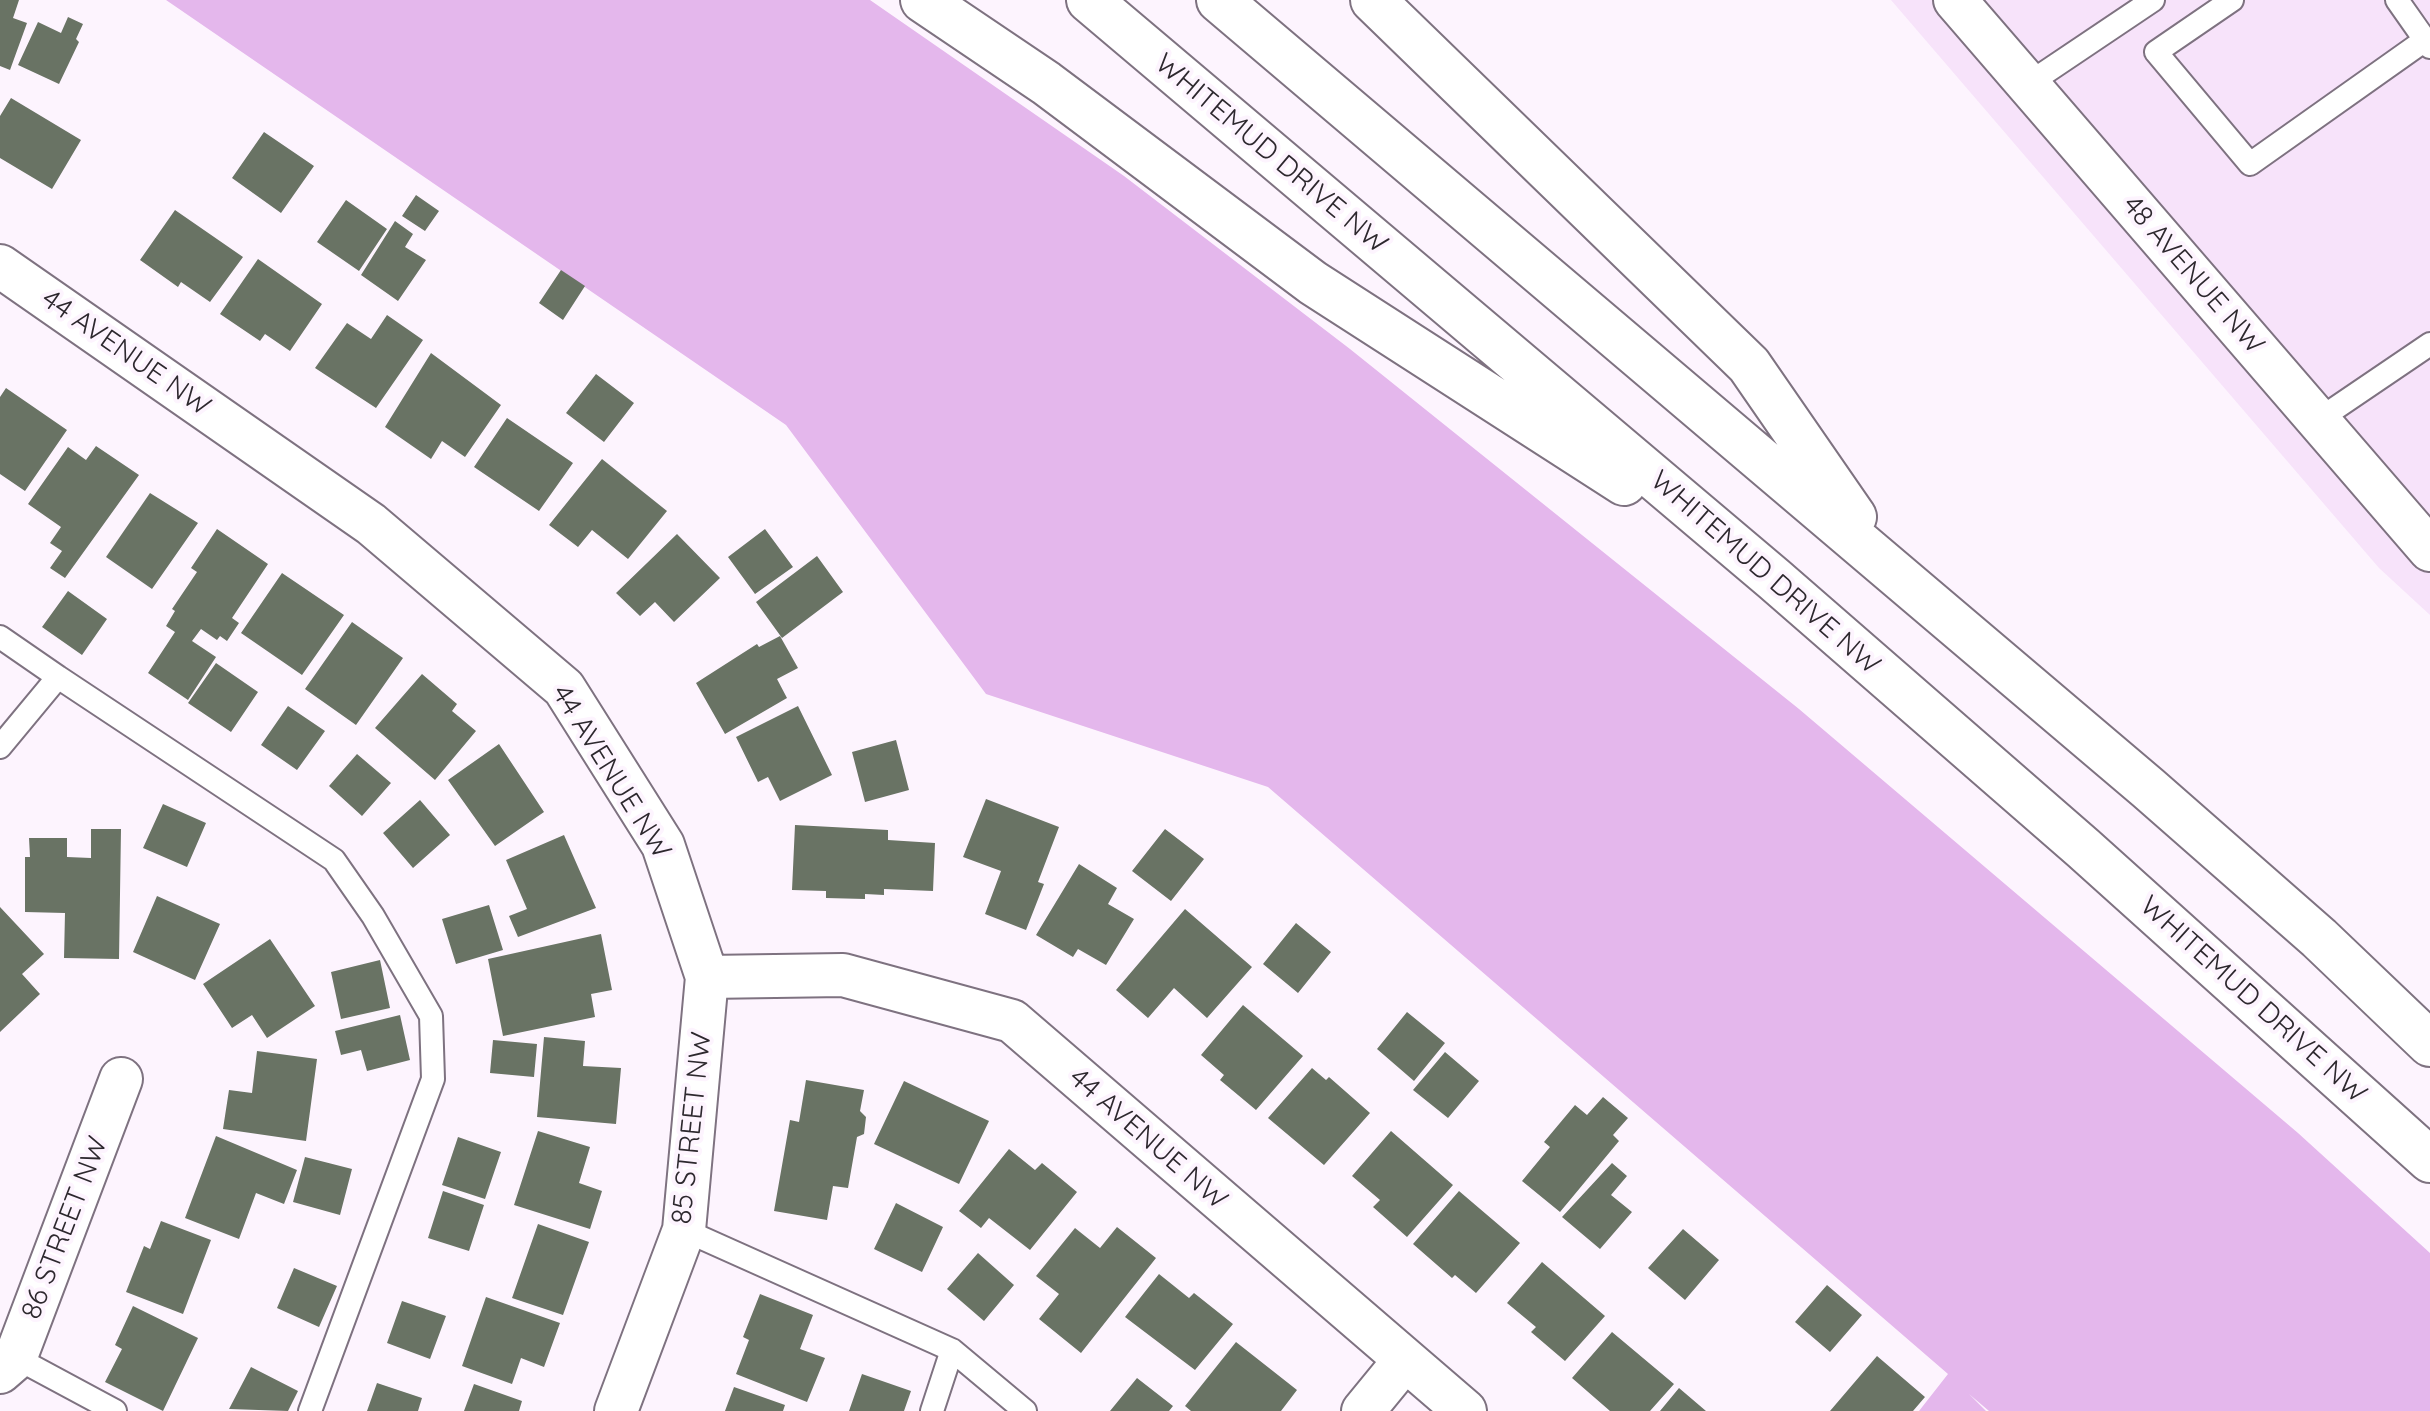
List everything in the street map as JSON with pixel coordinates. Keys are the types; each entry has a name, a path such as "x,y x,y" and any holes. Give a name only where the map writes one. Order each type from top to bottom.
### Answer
{"highway":[{"path":"923,0 1046,83 1313,283 1774,579"},
{"name":"WHITEMUD DRIVE NW","path":"1089,0 1774,579 2083,848 2430,1160"},
{"path":"1219,0 1888,565 2319,938 2430,1044"},
{"path":"1373,0 1749,365 1888,565"}],"street":[{"name":"48 AVENUE NW","path":"1955,0 2430,550"},
{"name":"44 AVENUE NW","path":"0,266 371,524 564,688 663,845 707,977 843,975 1012,1021 1465,1411"},
{"name":"85 STREET NW","path":"616,1411 684,1230 707,977"},
{"name":"86 STREET NW","path":"5,1358 121,1079"},
{"path":"1363,1411 1404,1361"}],"lane":[{"path":"2028,84 2153,0"},
{"path":"2232,0 2156,52 2250,164 2427,44 2397,0"},
{"path":"2318,420 2430,344"},
{"path":"0,637 334,860 373,916 431,1016 433,1079 310,1411"},
{"path":"0,747 58,677"},
{"path":"684,1230 952,1350 1025,1411"},
{"path":"932,1411 952,1350"},
{"path":"5,1358 115,1411"}],"shaded area":[{"path":"166,0 870,0 1124,176 1350,349 1799,709 2298,1133 2430,1253 2430,1411 1989,1411 1969,1394 1986,1411 1919,1411 1948,1374 1268,787 986,694 786,425"},
{"path":"1891,0 2430,0 2430,615 2379,568"}],"building":[{"path":"0,0 19,0 13,18 27,23 10,70 0,66"},
{"path":"68,17 83,24 76,39 79,42 59,84 18,65 38,22 61,33"},
{"path":"11,98 81,140 52,189 0,158 0,116"},
{"path":"264,132 314,166 281,213 232,178"},
{"path":"416,195 439,211 425,231 402,216"},
{"path":"346,200 387,229 359,271 317,242"},
{"path":"175,210 243,257 210,302 181,282 178,287 140,260"},
{"path":"395,221 413,234 405,247 426,260 398,301 361,275"},
{"path":"258,259 322,304 290,351 265,334 260,341 220,314"},
{"path":"561,270 585,286 563,320 539,303"},
{"path":"387,315 423,340 376,408 315,368 347,323 371,339"},
{"path":"431,353 501,405 465,457 442,441 431,459 385,427"},
{"path":"596,374 634,403 604,442 566,413"},
{"path":"6,388 67,430 25,491 0,474 0,397"},
{"path":"507,418 573,463 539,511 474,467"},
{"path":"96,446 139,475 65,578 50,568 62,551 50,543 61,527 28,504 68,447 86,460"},
{"path":"602,459 667,511 628,559 592,530 578,547 549,525"},
{"path":"150,493 198,523 152,589 106,557"},
{"path":"217,529 268,564 232,618 239,623 227,641 220,636 217,640 201,629 192,641 216,657 188,700 148,673 175,632 166,626 175,611 172,609 197,572 191,568"},
{"path":"765,529 793,567 755,594 728,557"},
{"path":"677,534 720,578 674,622 655,602 640,616 616,593"},
{"path":"817,556 843,592 782,638 756,602"},
{"path":"282,573 344,615 302,675 241,633"},
{"path":"68,591 107,619 82,655 42,627"},
{"path":"352,622 403,658 356,725 305,689"},
{"path":"780,636 798,668 777,679 787,698 725,734 696,683 757,644 759,647"},
{"path":"216,663 258,692 231,732 188,703"},
{"path":"422,674 457,704 452,711 476,731 435,780 375,728"},
{"path":"288,706 325,731 297,770 261,745"},
{"path":"798,706 832,775 780,801 768,777 758,782 736,737"},
{"path":"896,740 909,790 865,802 852,752"},
{"path":"499,744 544,812 495,846 448,780"},
{"path":"357,754 391,783 362,816 329,786"},
{"path":"986,799 1059,827 1038,882 1044,884 1026,930 985,914 1001,871 963,857"},
{"path":"420,800 450,835 413,868 383,833"},
{"path":"163,804 206,823 187,867 143,848"},
{"path":"795,825 888,830 888,840 935,843 933,891 884,889 884,895 865,894 865,899 826,898 826,891 792,890"},
{"path":"91,829 121,829 119,959 64,958 65,913 25,912 25,857 30,857 29,838 67,838 67,857 91,858"},
{"path":"1165,829 1204,859 1171,901 1132,871"},
{"path":"564,835 596,908 518,937 509,916 527,909 506,860"},
{"path":"1079,864 1117,888 1108,904 1134,919 1106,965 1078,949 1073,957 1036,935"},
{"path":"157,896 220,924 195,980 133,952"},
{"path":"489,905 503,950 456,964 442,919"},
{"path":"0,907 44,954 22,974 40,994 0,1032"},
{"path":"1185,909 1252,967 1207,1018 1174,988 1148,1018 1116,990"},
{"path":"1296,923 1331,952 1298,993 1263,964"},
{"path":"601,934 612,990 591,994 595,1017 503,1036 488,959"},
{"path":"270,939 315,1006 267,1038 252,1015 232,1028 203,984"},
{"path":"380,960 390,1008 341,1019 331,972"},
{"path":"1243,1005 1303,1056 1256,1110 1220,1080 1224,1075 1201,1055"},
{"path":"1407,1012 1445,1043 1414,1081 1377,1049"},
{"path":"400,1015 410,1060 367,1071 361,1050 341,1055 335,1031"},
{"path":"544,1037 585,1041 583,1066 621,1068 616,1124 537,1117"},
{"path":"493,1040 537,1044 534,1077 490,1073"},
{"path":"257,1051 317,1059 306,1141 223,1129 229,1090 252,1093"},
{"path":"1445,1052 1479,1081 1448,1118 1413,1090"},
{"path":"1312,1068 1326,1080 1329,1077 1370,1113 1324,1165 1268,1118"},
{"path":"806,1080 864,1090 860,1111 866,1117 864,1134 857,1137 848,1188 833,1186 827,1220 774,1211 790,1120 799,1122"},
{"path":"904,1081 989,1121 959,1184 874,1144"},
{"path":"1603,1097 1628,1118 1613,1135 1619,1141 1560,1212 1522,1181 1550,1147 1544,1142 1575,1105 1587,1115"},
{"path":"538,1131 590,1147 579,1183 602,1191 590,1229 514,1205"},
{"path":"1391,1131 1453,1185 1407,1237 1373,1207 1380,1200 1352,1176"},
{"path":"216,1136 297,1170 284,1204 256,1193 239,1239 185,1218"},
{"path":"458,1137 501,1152 485,1199 442,1185"},
{"path":"1009,1149 1035,1170 1042,1163 1077,1192 1030,1250 989,1218 981,1228 959,1211"},
{"path":"305,1157 352,1169 340,1215 293,1202"},
{"path":"1612,1163 1627,1176 1611,1195 1632,1212 1600,1249 1562,1217"},
{"path":"443,1191 484,1205 469,1251 428,1238"},
{"path":"1459,1191 1520,1243 1476,1293 1455,1275 1452,1278 1413,1244"},
{"path":"896,1203 943,1227 922,1272 874,1249"},
{"path":"161,1221 211,1240 183,1314 126,1292 144,1246 150,1249"},
{"path":"538,1224 589,1242 563,1315 512,1298"},
{"path":"1117,1227 1156,1258 1081,1353 1039,1319 1059,1294 1036,1276 1075,1228 1100,1248"},
{"path":"1683,1229 1719,1260 1685,1300 1648,1268"},
{"path":"978,1253 1014,1285 984,1321 947,1289"},
{"path":"1542,1262 1605,1316 1565,1361 1531,1332 1536,1327 1507,1303"},
{"path":"294,1268 337,1286 319,1327 277,1308"},
{"path":"1159,1274 1189,1298 1194,1293 1233,1324 1195,1370 1125,1317"},
{"path":"1827,1285 1862,1315 1830,1352 1795,1322"},
{"path":"760,1294 813,1315 800,1349 825,1358 807,1402 736,1374 749,1340 743,1337"},
{"path":"486,1297 560,1323 544,1367 521,1358 512,1384 462,1366"},
{"path":"402,1301 446,1316 430,1359 387,1343"},
{"path":"133,1306 198,1338 163,1411 105,1382 122,1349 115,1345"},
{"path":"1612,1332 1674,1384 1650,1411 1610,1411 1572,1378"},
{"path":"1236,1342 1297,1390 1281,1411 1191,1411 1185,1406"},
{"path":"1877,1356 1925,1397 1913,1411 1830,1411"},
{"path":"251,1367 298,1391 288,1411 229,1409"},
{"path":"862,1374 911,1391 904,1411 849,1411"},
{"path":"1137,1378 1173,1406 1169,1411 1110,1411"},
{"path":"377,1383 422,1398 418,1411 367,1411"},
{"path":"474,1384 522,1401 519,1411 464,1411"},
{"path":"734,1387 785,1405 783,1411 725,1411"},
{"path":"1679,1388 1706,1411 1660,1411"}]}
